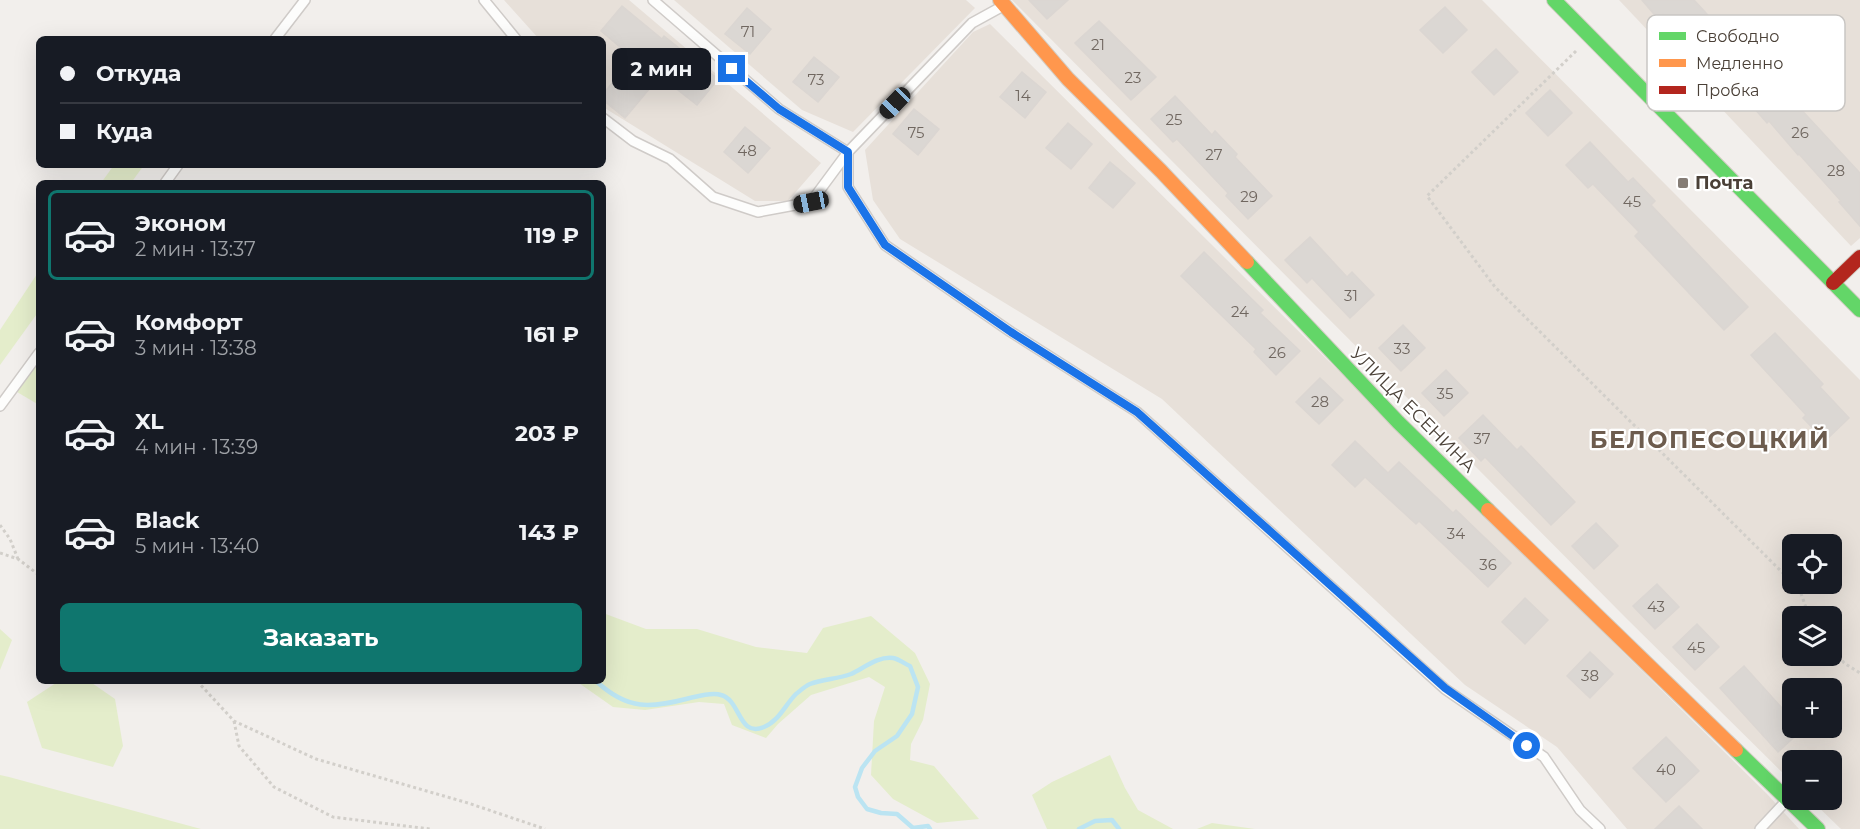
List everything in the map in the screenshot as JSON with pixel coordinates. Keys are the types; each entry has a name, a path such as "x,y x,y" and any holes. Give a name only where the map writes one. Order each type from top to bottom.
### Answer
{"street":[{"path":"1554,0 1647,95"},
{"name":"УЛИЦА ЕСЕНИНА","path":"1003,3 1068,79 1169,180 1398,422 1782,794"},
{"path":"1663,111 1860,310"},
{"path":"1833,283 1860,257"},
{"name":"УЛИЦА ЕСЕНИНА","path":"1798,810 1818,829"}],"lane":[{"path":"277,36 305,0"},
{"path":"484,0 514,36"},
{"path":"653,0 779,109 848,152"},
{"path":"606,120 633,141 670,159 712,197 758,212 811,202 848,152 972,23 1003,3"},
{"path":"848,152 848,187 885,245 1011,332 1137,412 1445,688 1544,757 1580,810 1600,829"},
{"path":"0,406 36,357"},
{"path":"1760,829 1782,805"}],"path":[{"path":"1591,38 1427,195 1495,286 1782,572"},
{"path":"0,525 10,540 18,559"},
{"path":"0,553 18,559 36,572"},
{"path":"1842,659 1860,673"},
{"path":"200,684 234,722 316,759 468,803 545,829"},
{"path":"234,722 239,746 274,787 333,817 430,829"}],"shaded area":[{"path":"504,0 629,0 821,163 788,201 755,201 606,109 606,36 536,36"},
{"path":"674,0 966,0 975,8 853,132 802,110"},
{"path":"1012,0 1482,0 1860,380 1860,829 1841,829 1821,810 1842,810 1842,750 1782,750 1782,772"},
{"path":"1619,0 1860,0 1860,238 1851,246 1724,111 1845,111 1845,15 1647,15 1647,30"},
{"path":"990,24 1767,794 1799,829 1627,829 1557,747 1465,685 1162,399 900,239 873,200 865,150 973,32"}],"green space":[{"path":"112,168 142,168 133,180 103,180"},
{"path":"36,276 36,315 0,365 0,330"},
{"path":"36,362 36,403 12,389"},
{"path":"606,614 646,629 697,629 756,647 807,653 823,628 871,616 915,653 930,684 923,720 911,744 910,760 934,766 979,819 937,823 893,799 871,775 874,721 885,687 869,677 811,695 778,724 766,738 732,725 724,704 699,702 645,710 613,707 580,684 606,684"},
{"path":"0,629 12,640 0,670"},
{"path":"54,684 93,684 115,699 123,746 113,767 42,748 27,702"},
{"path":"1110,755 1138,810 1173,829 1047,829 1032,795 1052,782"},
{"path":"0,775 9,777 201,829 0,829"},
{"path":"1212,823 1255,829 1197,829"}],"building":[{"path":"1029,0 1068,0 1047,19"},
{"path":"1642,0 1694,0 1708,15 1663,14 1655,15"},
{"path":"622,6 662,39 664,36 718,79 697,105 660,76 625,118 606,102 606,90 633,58 601,31"},
{"path":"1445,7 1467,30 1443,53 1420,30"},
{"path":"747,8 771,29 750,54 725,34"},
{"path":"1099,21 1156,77 1131,100 1075,43"},
{"path":"1496,49 1518,72 1494,95 1472,72"},
{"path":"814,57 839,77 818,102 793,82"},
{"path":"1022,72 1046,92 1025,118 1000,97"},
{"path":"1550,90 1572,113 1548,136 1526,113"},
{"path":"1175,96 1212,135 1215,131 1237,154 1235,157 1272,196 1248,219 1226,196 1228,193 1177,139 1173,142 1151,119"},
{"path":"914,109 939,129 918,155 893,134"},
{"path":"1756,111 1803,111 1860,173 1860,226 1799,154 1769,121 1767,123"},
{"path":"1068,123 1092,144 1071,169 1046,148"},
{"path":"745,127 770,148 748,173 724,152"},
{"path":"1590,142 1628,182 1633,178 1655,201 1651,205 1748,307 1724,330 1635,236 1639,232 1593,184 1588,188 1566,165"},
{"path":"1110,162 1135,183 1113,208 1089,188"},
{"path":"1310,237 1347,277 1352,272 1374,295 1350,318 1312,278 1307,283 1285,260"},
{"path":"1204,252 1263,310 1260,313 1300,351 1276,375 1254,352 1256,349 1181,276"},
{"path":"1403,325 1425,348 1401,371 1379,348"},
{"path":"1775,333 1823,384 1820,387 1849,418 1825,441 1803,418 1806,415 1751,355"},
{"path":"1446,370 1468,393 1444,416 1422,393"},
{"path":"1320,378 1343,400 1319,424 1296,402"},
{"path":"1483,415 1517,450 1521,446 1575,502 1551,525 1485,457 1481,461 1459,438"},
{"path":"1355,441 1388,473 1399,462 1453,513 1456,510 1511,563 1488,587 1419,521 1416,524 1365,477 1355,487 1332,465"},
{"path":"1596,523 1618,546 1594,569 1572,546"},
{"path":"1657,584 1679,607 1655,629 1633,606"},
{"path":"1525,598 1548,620 1525,644 1502,622"},
{"path":"1697,624 1719,647 1695,670 1673,647"},
{"path":"1590,652 1613,674 1590,698 1567,676"},
{"path":"1744,666 1782,708 1782,738 1793,738 1778,752 1720,688"},
{"path":"1666,737 1699,771 1666,802 1633,768"},
{"path":"1679,806 1702,829 1655,829"}],"waterway":[{"path":"600,684 619,698 640,704 663,704 710,694 721,695 728,698 744,723 756,729 774,721 796,694 808,685 851,674 882,659 897,659 910,666 918,687 912,714 897,736 875,751 862,768 855,787 858,797 867,809 897,814 913,828 928,826 930,829"},
{"path":"1079,829 1095,821 1112,820 1119,829"}],"traffic: fast":[{"path":"1554,0 1647,94"},
{"path":"1664,111 1860,310"},
{"path":"1247,262 1398,422 1488,510"},
{"path":"1736,750 1818,829"}],"traffic: slow":[{"path":"1000,0 1068,79 1161,171 1247,262"},
{"path":"1488,510 1736,750"}],"traffic: jam":[{"path":"1833,283 1860,257"}],"place":[{"name":"Почта","path":"1683,183"}],"district":[{"name":"БЕЛОПЕСОЦКИЙ","path":"1710,439"}],"route":[{"path":"732,69 779,109 848,152 848,187 885,245 1011,332 1137,412 1445,688 1527,746"}]}
